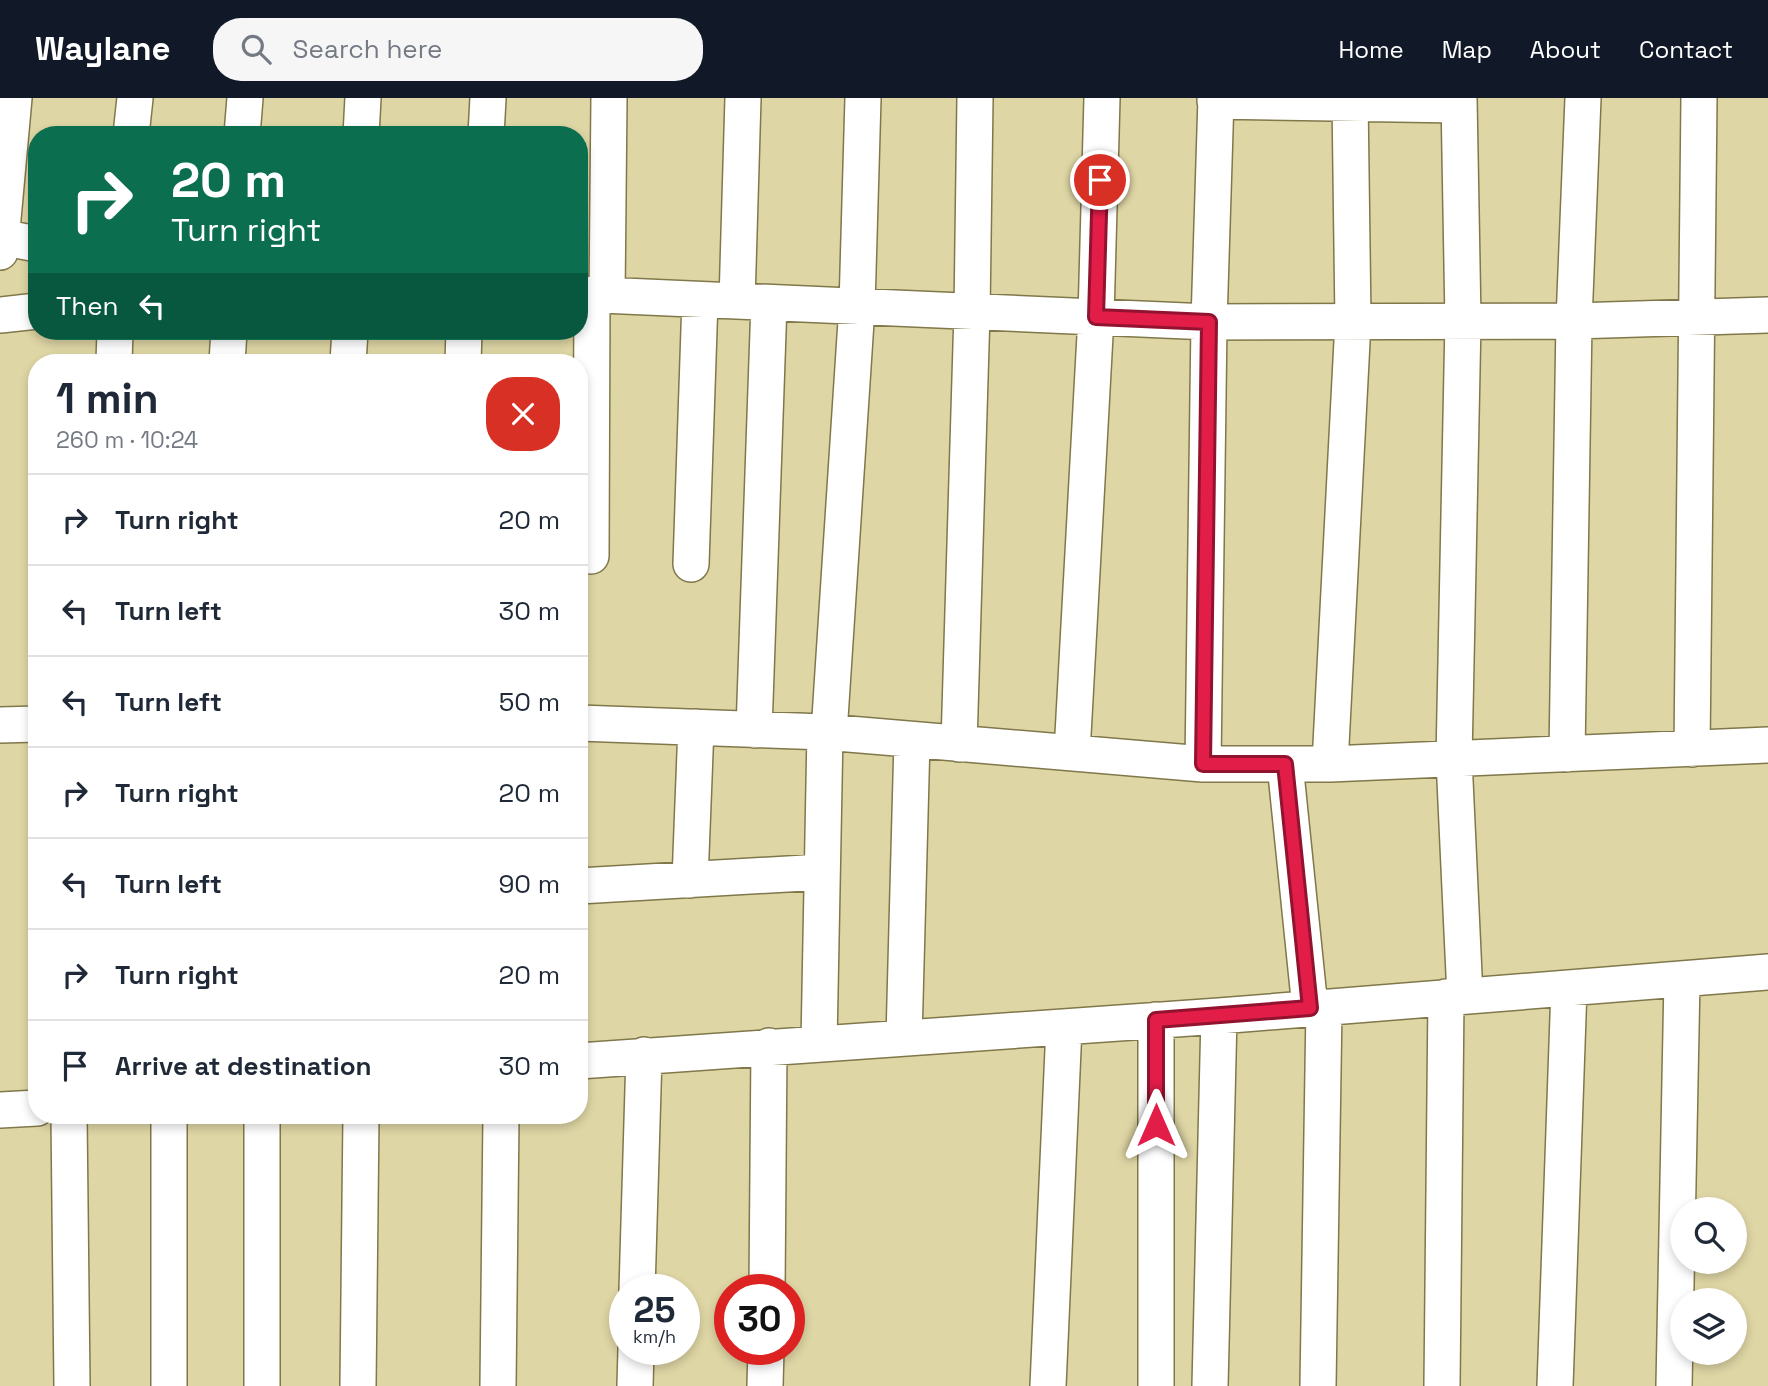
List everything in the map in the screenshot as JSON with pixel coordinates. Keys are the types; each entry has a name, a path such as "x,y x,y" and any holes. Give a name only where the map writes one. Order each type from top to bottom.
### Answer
{"street":[{"path":"14,98 1,242 28,244"},
{"path":"132,126 135,98"},
{"path":"243,126 245,98"},
{"path":"361,126 363,98"},
{"path":"486,126 488,98"},
{"path":"591,556 593,295 609,98"},
{"path":"743,98 753,302 754,730"},
{"path":"819,1043 827,733 858,306 863,98"},
{"path":"960,744 975,98"},
{"path":"1072,753 1096,317 1102,98"},
{"path":"1567,754 1574,321 1584,98"},
{"path":"1692,749 1699,98"},
{"path":"1203,764 1215,100 1459,102 1463,321 1454,759 1455,997 1442,1386"},
{"path":"1330,764 1353,322 1350,101"},
{"path":"593,295 1209,322 1574,321 1768,315"},
{"path":"691,564 701,300"},
{"path":"0,315 28,312"},
{"path":"588,723 827,733 1203,764 1330,764 1768,746"},
{"path":"0,726 28,724"},
{"path":"690,880 696,727"},
{"path":"904,1038 912,740"},
{"path":"1285,764 1317,1008 1318,1386"},
{"path":"588,886 822,872"},
{"path":"588,1060 1219,1016 1768,972"},
{"path":"1674,1386 1682,979"},
{"path":"1555,1386 1569,988"},
{"path":"1210,1386 1219,1016"},
{"path":"1156,1020 1156,1386"},
{"path":"1048,1386 1063,1027"},
{"path":"766,1274 769,1046"},
{"path":"637,1274 644,1055"},
{"path":"0,1110 28,1108"},
{"path":"69,1124 72,1386"},
{"path":"169,1124 169,1386"},
{"path":"262,1124 262,1386"},
{"path":"358,1386 361,1124"},
{"path":"498,1386 501,1124"},
{"path":"635,1386 636,1365"},
{"path":"765,1386 766,1365"}],"route":[{"path":"1100,180 1096,317 1209,322 1203,764 1285,764 1310,1008 1156,1020 1156,1125"}]}
